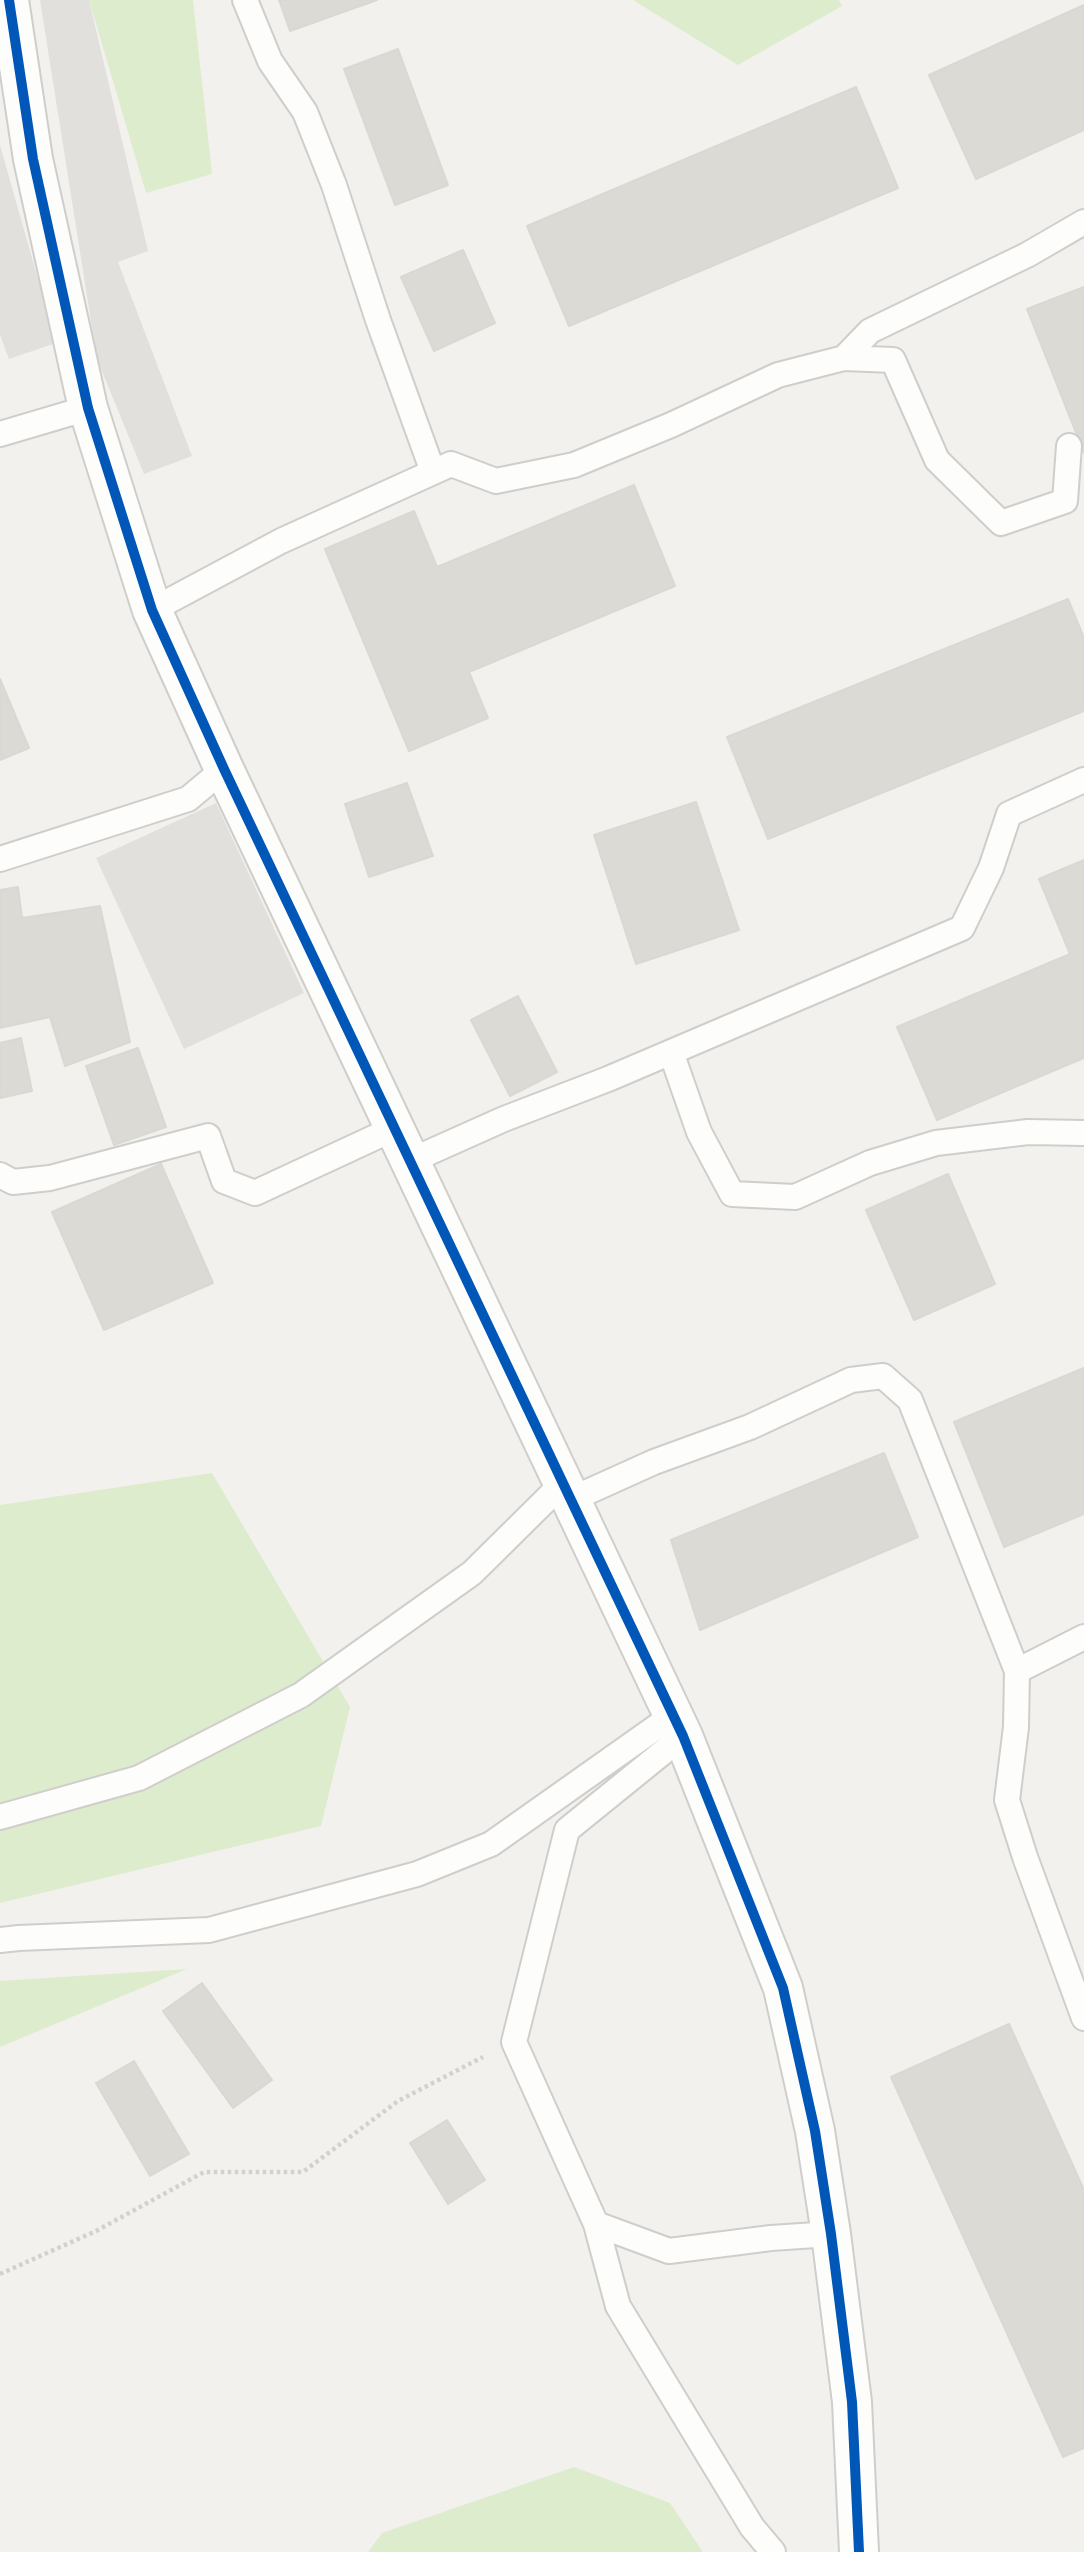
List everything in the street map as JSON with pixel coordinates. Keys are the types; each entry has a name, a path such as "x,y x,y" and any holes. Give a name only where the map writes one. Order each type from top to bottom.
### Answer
{"street":[{"path":"9,0 33,159 88,408 152,611 224,769 678,1726 783,1989 815,2131 831,2234 852,2402 859,2552"}],"lane":[{"path":"245,0 270,61 305,112 334,185 378,320 433,472"},
{"path":"844,358 870,331 1027,255 1084,222"},
{"path":"152,611 281,541 451,464 496,481 574,465 671,425 778,375 844,358 893,360 937,460 1001,523 1074,498 1069,446"},
{"path":"0,434 88,408"},
{"path":"0,859 188,799 224,769"},
{"path":"0,1175 13,1182 50,1178 208,1136 224,1181 255,1193 402,1144 504,1119 671,1052 962,928 991,869 1009,814 1084,780"},
{"path":"671,1052 699,1132 732,1194 795,1197 870,1163 936,1143 1028,1132 1084,1133"},
{"path":"0,1818 139,1778 301,1695 472,1573 568,1491 750,1427 851,1380 883,1376 910,1400 1017,1671 1016,1727 1007,1800 1084,2018"},
{"path":"1017,1671 1084,1637"},
{"path":"0,1940 209,1930 417,1874 491,1844 678,1726"},
{"path":"678,1726 567,1830 514,2042 596,2224 618,2306 752,2527 773,2552"},
{"path":"596,2224 669,2251 771,2238 831,2234"}],"path":[{"path":"0,2274 96,2231 204,2172 303,2172 398,2101 514,2042"}],"green space":[{"path":"89,0 193,0 212,174 146,193"},
{"path":"633,0 839,0 842,6 738,65"},
{"path":"212,1473 350,1707 321,1826 0,1903 0,1505"},
{"path":"187,1969 0,2047 0,1981"},
{"path":"574,2467 670,2503 703,2552 368,2552 382,2533"}],"shaded area":[{"path":"40,0 89,0 148,251 118,262 192,456 144,474 97,359"},
{"path":"0,145 56,343 9,359 0,335"},
{"path":"216,803 304,993 184,1049 96,858"}],"building":[{"path":"279,0 377,0 290,31"},
{"path":"1084,5 1084,130 976,179 929,75"},
{"path":"398,49 448,185 395,205 344,69"},
{"path":"856,87 898,188 569,326 527,226"},
{"path":"463,250 495,323 434,351 401,277"},
{"path":"1084,287 1084,453 1027,309"},
{"path":"634,485 675,586 469,672 488,718 409,751 325,549 414,511 437,567"},
{"path":"1068,599 1084,638 1084,711 768,839 727,737"},
{"path":"0,679 29,748 0,760"},
{"path":"407,783 433,856 369,877 345,804"},
{"path":"696,802 739,930 636,964 594,835"},
{"path":"1084,860 1084,1058 937,1120 897,1027 1070,954 1039,879"},
{"path":"18,887 22,918 100,906 130,1042 65,1066 50,1017 0,1028 0,890"},
{"path":"518,996 557,1072 510,1096 471,1020"},
{"path":"21,1038 32,1091 0,1098 0,1043"},
{"path":"138,1048 166,1127 114,1145 86,1066"},
{"path":"161,1164 213,1283 104,1330 52,1212"},
{"path":"948,1174 995,1284 914,1320 866,1210"},
{"path":"1084,1368 1084,1514 1004,1547 954,1422"},
{"path":"884,1453 918,1537 700,1630 671,1540"},
{"path":"202,1983 272,2080 233,2108 163,2011"},
{"path":"1009,2024 1084,2190 1084,2448 1063,2457 891,2077"},
{"path":"134,2061 189,2154 150,2176 96,2083"},
{"path":"447,2120 485,2180 448,2204 410,2143"}],"cycle path":[{"path":"9,0 33,159 88,408 152,610 224,769 683,1736 783,1988 815,2131 831,2234 852,2402 859,2552"}]}
